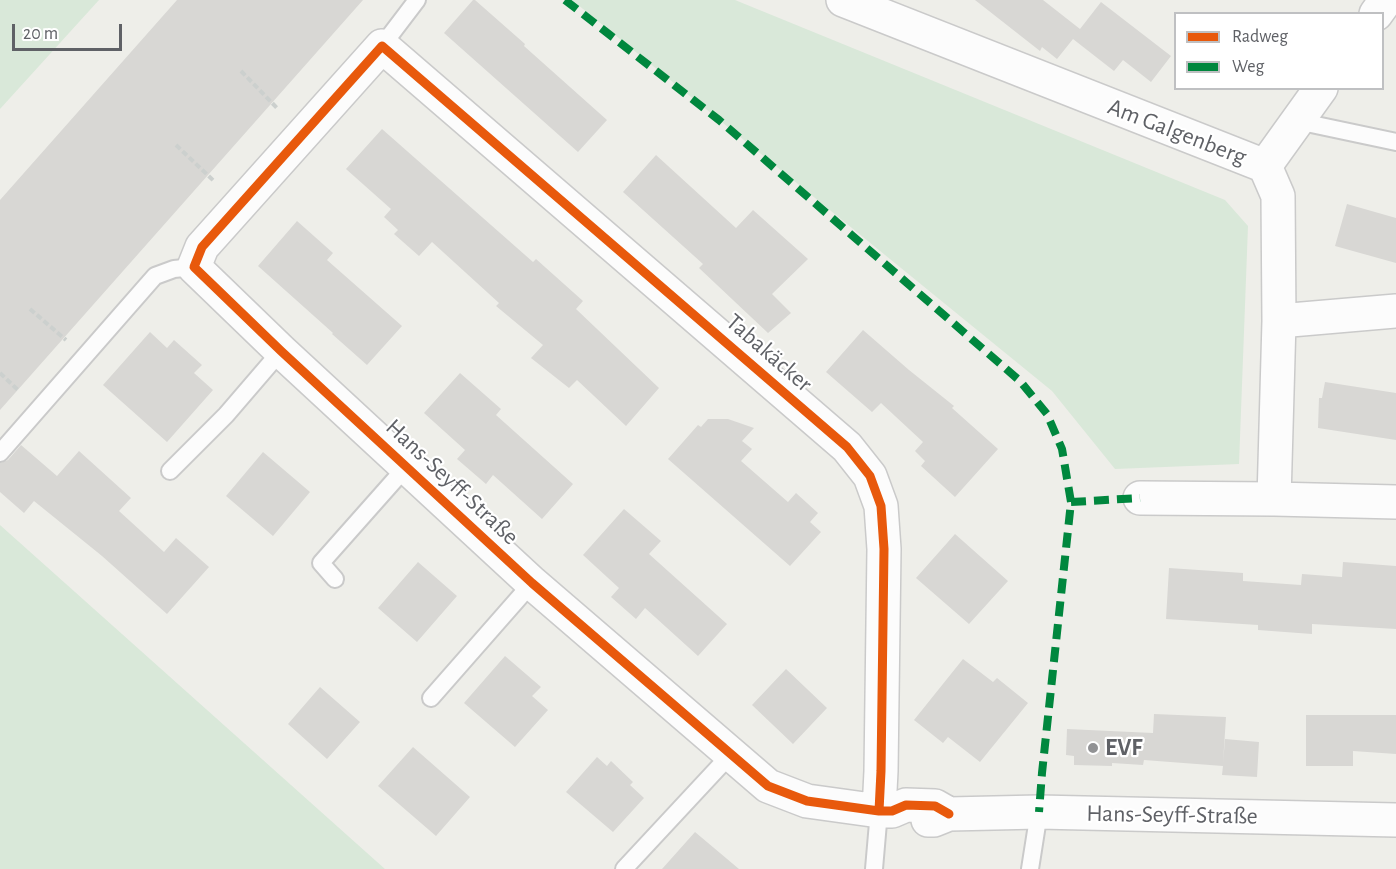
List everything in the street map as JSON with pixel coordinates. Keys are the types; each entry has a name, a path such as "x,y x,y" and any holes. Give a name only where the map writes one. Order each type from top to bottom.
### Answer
{"street":[{"name":"Am Galgenberg","path":"843,0 1265,166 1278,196 1279,321 1274,499"},
{"path":"194,267 202,247 382,46"},
{"name":"Tabakäcker","path":"382,46 847,447 870,476 881,506 884,549 881,751 885,811"},
{"path":"1265,166 1320,90"},
{"name":"Hans-Seyff-Straße","path":"194,267 281,351 532,583 768,786 807,801 885,811 906,819 934,820 949,814 1039,812 1396,820"},
{"path":"1279,321 1396,310"},
{"path":"1140,498 1396,502"}],"lane":[{"path":"382,46 417,0"},
{"path":"1297,121 1396,142"},
{"path":"0,453 155,276 174,269 194,267"},
{"path":"170,471 226,415 281,351"},
{"path":"335,579 321,563 407,466"},
{"path":"431,698 532,583"},
{"path":"624,869 731,754"},
{"path":"874,869 885,811"},
{"path":"1030,869 1039,812"}],"path":[{"path":"241,71 302,135"},
{"path":"176,145 239,205"},
{"path":"30,309 84,356"}],"green space":[{"path":"0,0 99,0 0,109"},
{"path":"572,0 735,0 1225,200 1248,226 1239,464 1115,469 1052,391"},
{"path":"0,525 385,869 0,869"}],"building":[{"path":"177,0 363,0 0,410 0,200"},
{"path":"473,0 525,44 524,46 607,120 578,152 444,33"},
{"path":"975,0 1043,0 1080,29 1101,2 1171,56 1151,82 1123,60 1114,71 1073,39 1057,59 1042,47 1040,51"},
{"path":"382,129 533,262 536,259 583,301 576,309 659,388 626,426 577,380 569,388 531,358 543,345 496,306 499,303 432,242 419,256 394,234 398,230 384,217 391,209 346,169"},
{"path":"656,155 736,228 753,210 808,259 772,294 791,313 768,333 699,268 703,264 623,192"},
{"path":"1347,204 1396,218 1396,263 1335,246"},
{"path":"297,221 333,253 327,260 402,326 367,365 258,266"},
{"path":"863,330 954,406 952,408 998,449 955,497 921,466 925,461 915,451 923,442 881,403 872,412 826,372"},
{"path":"150,332 167,348 174,340 202,365 194,373 213,390 167,442 103,385"},
{"path":"460,373 501,409 496,415 573,484 542,519 493,475 486,484 457,459 465,450 424,413"},
{"path":"1325,382 1396,393 1396,440 1318,428 1319,398 1322,398"},
{"path":"708,419 728,419 754,428 742,441 752,449 741,461 788,502 796,493 818,513 810,522 821,532 790,566 668,459 698,425 701,427"},
{"path":"21,445 57,476 79,451 131,498 119,511 164,552 176,538 209,567 167,614 102,556 34,501 24,513 0,492 0,463 8,460"},
{"path":"263,452 310,492 273,536 226,496"},
{"path":"624,509 661,541 649,554 727,624 698,656 645,608 636,619 611,597 619,588 583,555"},
{"path":"955,534 1008,581 969,624 916,578"},
{"path":"418,562 457,596 417,642 378,608"},
{"path":"1343,562 1396,566 1396,629 1312,624 1312,634 1258,630 1258,625 1166,619 1169,568 1243,573 1243,581 1301,585 1302,574 1342,577"},
{"path":"505,656 541,687 532,696 548,710 515,747 464,703"},
{"path":"963,659 993,682 997,678 1028,703 980,762 948,737 943,743 914,720"},
{"path":"786,669 827,708 793,744 752,705"},
{"path":"320,687 360,722 327,759 288,724"},
{"path":"1154,714 1226,717 1223,763 1225,739 1259,742 1257,777 1222,775 1223,766 1144,760 1143,765 1112,763 1112,766 1074,765 1074,756 1066,755 1067,729 1153,733"},
{"path":"1306,715 1396,715 1396,754 1353,751 1353,766 1306,766"},
{"path":"413,747 470,797 436,836 378,786"},
{"path":"597,757 607,766 611,761 633,782 630,785 644,798 613,832 566,792"},
{"path":"695,832 739,869 662,869"}],"marked path":[{"path":"565,0 719,120 1020,381 1047,414 1062,449 1071,502 1039,812"},
{"path":"1071,502 1140,498"}],"cycle path":[{"path":"879,811 884,549 881,506 870,476 847,447 382,46 202,247 194,267 281,351 532,583 768,786 807,801 879,811 892,811 906,805 935,806 949,814"}],"place":[{"name":"EVF","path":"1093,748"}]}
